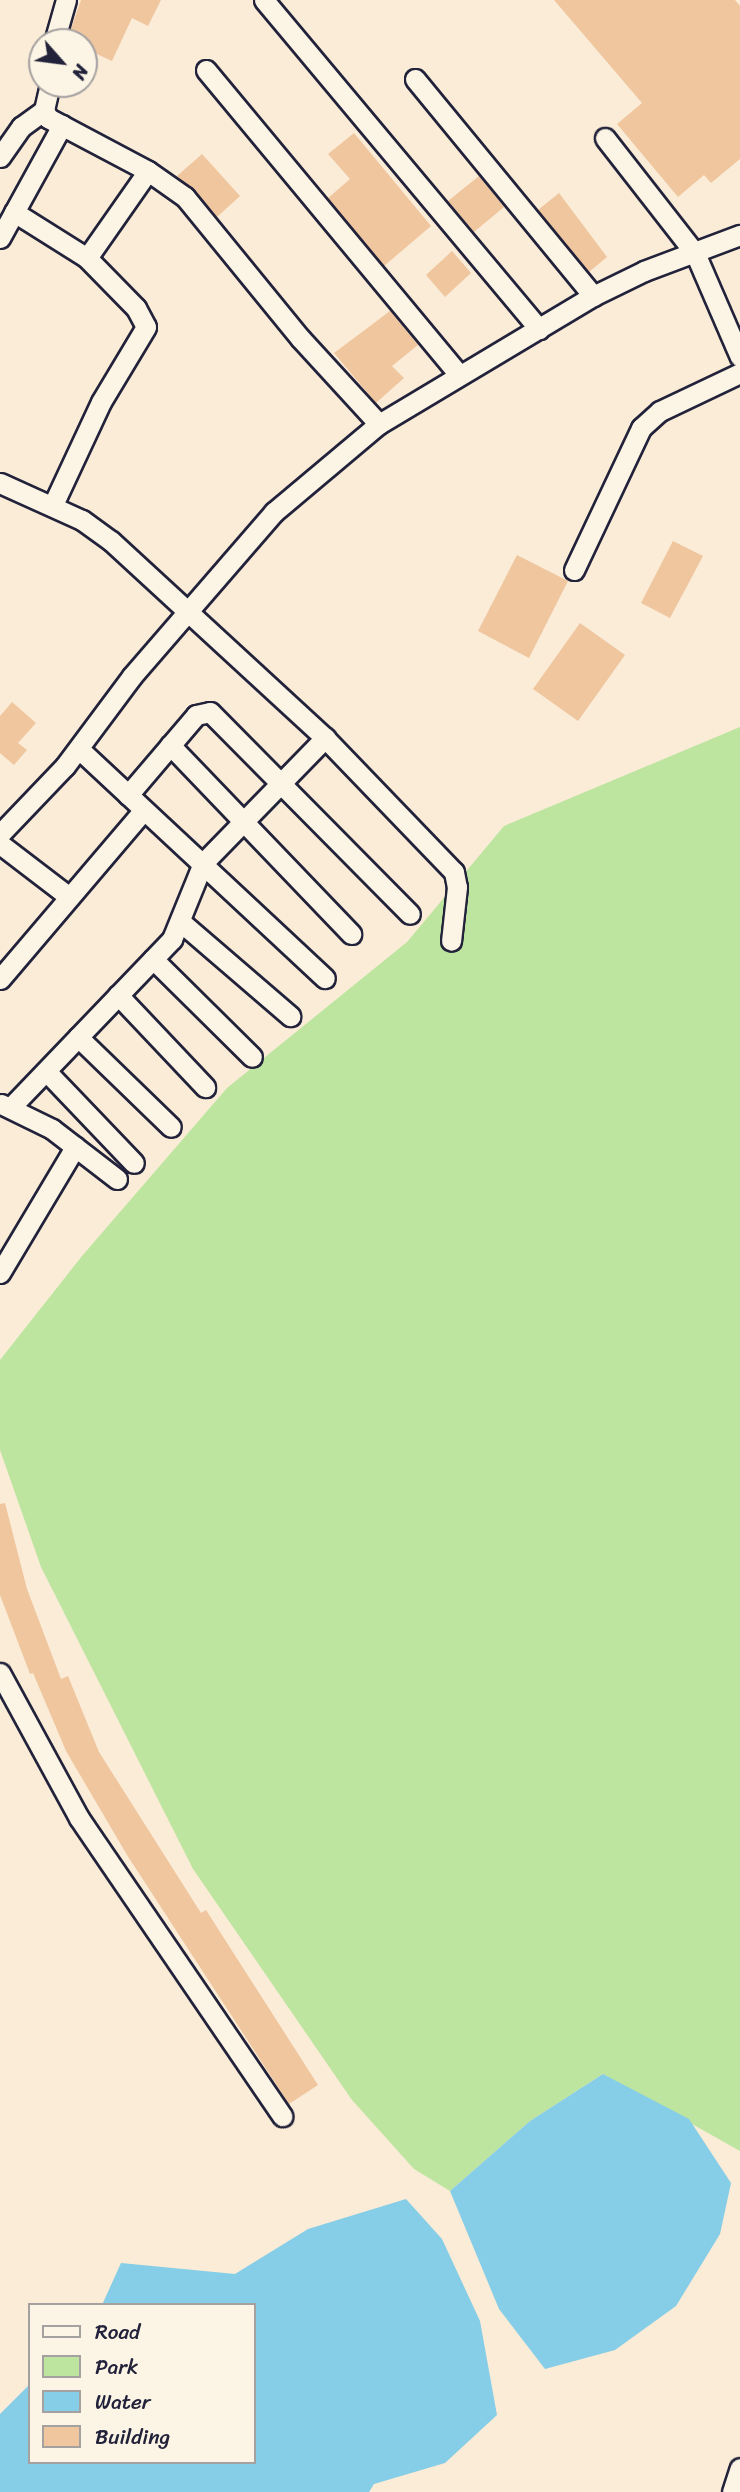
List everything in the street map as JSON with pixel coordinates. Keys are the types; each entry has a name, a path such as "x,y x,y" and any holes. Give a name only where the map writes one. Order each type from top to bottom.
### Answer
{"street":[{"path":"58,28 66,0"},
{"path":"264,0 539,329"},
{"path":"206,70 458,374"},
{"path":"415,79 593,296"},
{"path":"0,158 21,127 44,110 47,98"},
{"path":"44,110 62,125 148,171 185,197 301,338 379,424"},
{"path":"1,232 62,125"},
{"path":"605,138 695,253 740,357"},
{"path":"87,258 148,171"},
{"path":"14,212 87,258 136,308 146,327 101,401 53,505"},
{"path":"0,834 79,749 188,608 274,512 379,424 458,374 593,296 644,271 740,235"},
{"path":"574,570 641,428 660,411 740,373"},
{"path":"0,483 53,505 111,541 188,608 326,738 454,873 457,887 451,941"},
{"path":"128,795 196,715 210,712 410,914"},
{"path":"117,1179 75,1147 6,1106 46,1071 153,959 182,923 203,863 326,738"},
{"path":"170,745 351,934"},
{"path":"79,749 325,978"},
{"path":"0,979 144,810"},
{"path":"0,844 68,897"},
{"path":"182,923 290,1016"},
{"path":"153,959 252,1057"},
{"path":"118,995 205,1087"},
{"path":"78,1037 171,1127"},
{"path":"46,1071 135,1163"},
{"path":"0,1273 75,1147"},
{"path":"0,1673 79,1818 282,2116"},
{"path":"733,2492 740,2468"}],"green space":[{"path":"740,727 740,2151 603,2074 530,2121 450,2191 414,2169 352,2100 193,1869 41,1567 0,1450 0,1360 82,1256 227,1088 407,942 504,826"}],"water":[{"path":"603,2074 689,2119 731,2183 720,2234 676,2306 615,2350 545,2369 499,2309 450,2191 530,2121"},
{"path":"406,2199 442,2239 480,2321 497,2415 445,2463 374,2484 369,2492 0,2492 0,2414 28,2386 28,2464 256,2464 256,2303 103,2303 121,2263 235,2274 308,2229"}],"building":[{"path":"81,0 161,0 148,26 132,18 112,61 98,54 98,28 71,28"},
{"path":"554,0 735,0 740,6 740,159 711,183 704,175 678,197 617,124 642,103"},
{"path":"354,133 431,226 384,266 328,198 350,179 328,154"},
{"path":"202,154 240,196 217,217 177,176"},
{"path":"479,176 504,207 474,232 448,201"},
{"path":"559,193 607,257 589,272 538,210"},
{"path":"452,251 471,273 445,297 426,275"},
{"path":"390,311 418,345 392,366 404,378 376,403 334,353"},
{"path":"673,541 703,556 670,618 641,603"},
{"path":"517,555 568,581 529,658 478,631"},
{"path":"580,623 625,655 578,721 533,689"},
{"path":"12,702 36,723 18,743 27,750 14,765 0,753 0,716"},
{"path":"5,1503 27,1589 61,1679 68,1676 99,1752 201,1913 206,1910 318,2085 289,2104 127,1855 66,1751 33,1673 30,1674 0,1595 0,1504"}]}
